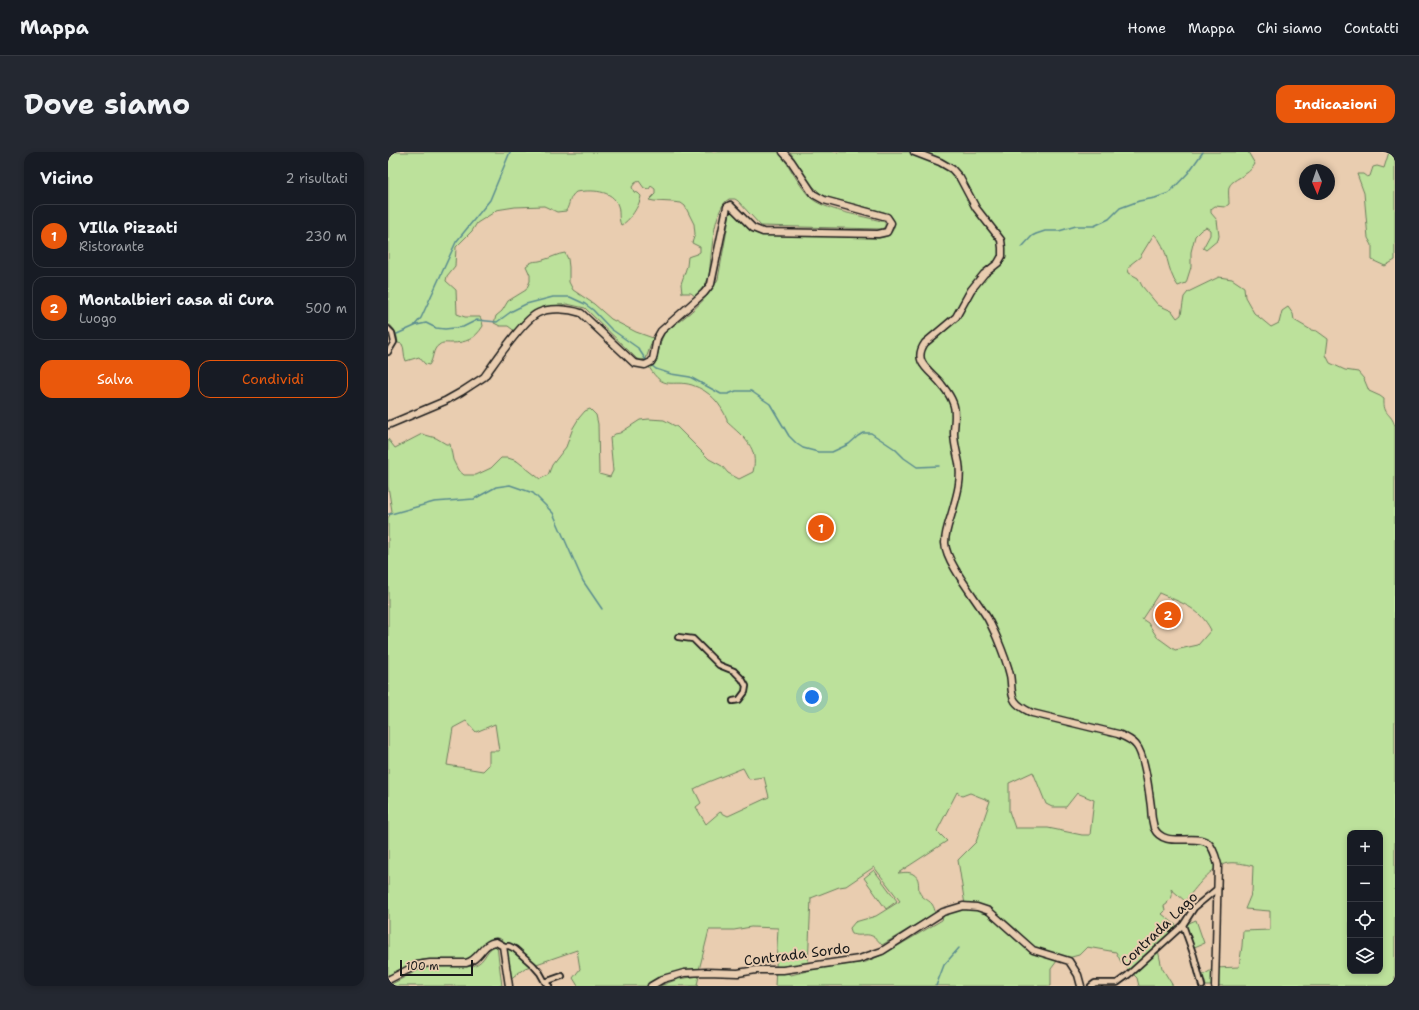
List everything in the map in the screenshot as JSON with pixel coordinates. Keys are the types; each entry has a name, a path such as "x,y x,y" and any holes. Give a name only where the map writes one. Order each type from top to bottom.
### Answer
{"street":[{"path":"388,425 445,401 484,378 524,325 533,316 544,311 572,310 581,312 634,363 645,365 651,362 653,359 657,338 661,331 704,293 711,284 727,207 730,205 753,228 763,232 878,234 887,232 891,223 887,217 824,200 813,194 791,161 783,152"},
{"path":"914,152 952,168 960,178 976,208 1001,240 1002,248 1002,256 998,263 984,274 971,290 956,317 921,348 920,360 942,385 954,404 954,434 960,476 959,490 946,531 946,551 989,620 998,639 1007,664 1012,692 1016,703 1032,713 1129,738 1136,744 1142,756 1152,819 1157,832 1166,838 1200,840 1208,844 1214,853 1218,865 1215,986"},
{"path":"388,329 392,333 394,342 388,352"},
{"path":"678,637 693,639 719,665 734,671 742,678 746,686 745,692 740,700 733,701"},
{"name":"Contrada Lago","path":"1091,986 1095,983 1117,983 1122,980 1183,925 1194,908 1218,888"},
{"name":"Contrada Sordo","path":"651,986 663,979 684,973 738,973 756,970 783,970 859,959 882,951 943,912 963,906 977,907 989,911 1033,950 1069,961 1078,975 1081,986"},
{"path":"1183,925 1194,956 1202,986"},
{"path":"388,980 417,965 430,963 472,962 489,943 492,942 499,943 503,946 509,946 515,950 540,973 545,982 550,986"},
{"path":"503,946 509,986"},
{"path":"545,982 562,976"}],"green space":[{"path":"388,152 779,152 811,198 834,209 885,222 885,225 881,229 761,226 738,201 735,199 729,199 719,212 716,222 709,277 705,285 695,296 691,293 682,293 681,284 687,266 688,257 700,252 700,247 692,243 695,234 694,224 685,206 681,203 649,200 655,194 655,189 651,186 649,189 644,188 639,181 635,183 632,187 634,192 641,196 640,200 631,217 621,225 619,208 615,200 611,196 594,191 576,192 571,198 566,211 557,212 544,206 515,207 496,210 477,223 472,231 456,247 455,266 447,276 446,281 456,290 457,314 465,317 480,317 483,326 477,334 466,341 440,344 435,349 429,365 425,364 419,357 406,361 403,346 402,344 398,343 395,332 388,323"},
{"path":"790,152 1248,152 1255,164 1249,172 1230,184 1229,204 1225,207 1215,206 1211,209 1211,213 1217,220 1218,240 1206,250 1203,248 1210,235 1210,230 1206,227 1195,236 1191,252 1191,267 1186,283 1178,286 1174,280 1165,252 1159,239 1154,234 1140,257 1131,264 1128,269 1129,273 1138,278 1142,286 1158,305 1172,311 1177,318 1181,315 1184,297 1188,292 1219,277 1232,279 1244,287 1245,297 1254,313 1271,327 1279,323 1282,311 1288,307 1293,314 1294,320 1311,330 1317,331 1328,339 1326,355 1330,363 1345,370 1358,372 1364,379 1369,391 1384,399 1386,411 1395,426 1395,986 1206,986 1203,975 1215,968 1239,967 1243,931 1270,930 1270,911 1245,909 1252,892 1253,866 1234,863 1222,865 1210,873 1185,901 1171,889 1172,897 1164,906 1165,911 1162,914 1177,926 1131,972 1121,962 1116,952 1087,947 1079,955 1057,961 1051,969 1051,986 775,986 778,928 751,927 734,930 709,930 699,970 679,971 661,977 647,986 578,986 573,978 580,969 577,950 525,968 510,979 505,942 499,938 488,943 474,958 460,960 422,960 388,976 388,518 392,511 388,486 388,439 395,448 422,434 436,438 446,444 450,444 453,460 458,470 464,475 476,475 491,468 501,458 508,458 517,461 540,479 548,475 552,465 566,447 573,428 579,418 585,411 590,409 596,415 598,424 599,474 610,477 613,471 610,438 640,420 649,419 664,420 677,427 709,459 722,466 728,473 739,479 753,472 754,456 752,449 744,438 727,422 724,413 714,398 692,385 669,383 659,380 649,367 653,364 657,357 664,334 702,302 715,285 718,279 731,208 753,231 758,234 878,238 889,235 894,228 892,219 884,212 822,195 813,186","holes":["1159,593 1189,607 1206,622 1211,630 1198,645 1175,650 1157,637 1148,623 1142,619","466,721 476,732 495,724 499,751 489,751 489,765 483,771 447,765 453,728","743,768 749,779 764,777 769,797 728,816 720,812 706,824 696,807 701,803 694,789","1033,772 1046,804 1052,807 1066,807 1077,793 1094,800 1090,835 1082,835 1048,828 1015,828 1009,811 1009,783","957,792 962,796 970,793 990,801 976,842 958,860 965,905 946,909 942,920 886,953 866,962 819,968 791,975 777,968 808,965 811,898 839,887 846,886 874,867 900,901 876,916 855,922 850,928 852,934 872,936 882,945 935,913 932,904 920,893 918,879 913,874 905,872 898,873 947,841 937,831"]},
{"path":"1389,152 1395,152 1395,260 1385,266 1372,260 1372,245 1368,238 1364,193 1357,174 1363,174 1367,177 1370,176 1373,167 1377,166 1384,168"},
{"path":"565,253 568,259 569,282 573,290 594,304 611,319 636,332 653,338 646,359 637,359 585,308 567,304 541,308 530,315 516,332 508,326 500,326 494,323 496,316 502,311 508,301 526,290 530,281 530,275 526,266 533,262"},
{"path":"874,870 897,901 886,909 864,878"},
{"path":"1196,920 1204,943 1192,948 1184,925"},
{"path":"497,946 502,986 388,986 424,967 473,966 478,964 491,948"},
{"path":"1158,950 1162,968 1173,986 1139,986 1137,978 1132,973"},
{"path":"699,976 697,985 699,986 660,986 678,979"}],"waterway":[{"path":"414,326 421,318 456,242 490,200 510,152"},
{"path":"1022,247 1032,236 1036,234 1045,231 1059,231 1076,226 1094,226 1109,219 1120,208 1169,193 1188,173 1203,152"},
{"path":"397,334 417,325 426,323 436,328 445,329 463,327 477,320 497,322 512,311 526,304 553,297 570,297 585,304 593,310 611,329 638,348 646,360"},
{"path":"651,365 656,369 671,374 690,377 721,394 728,394 736,391 751,391 770,404 789,436 803,448 818,452 832,452 849,444 863,433 871,433 895,449 904,458 917,467 939,466"},
{"path":"388,514 434,502 474,499 496,487 510,485 533,493 553,513 583,581 602,609"},
{"path":"936,986 944,965 959,948"}],"place":[{"name":"VIlla Pizzati","path":"821,528"},
{"name":"Montalbieri casa di Cura","path":"1168,615"}]}
